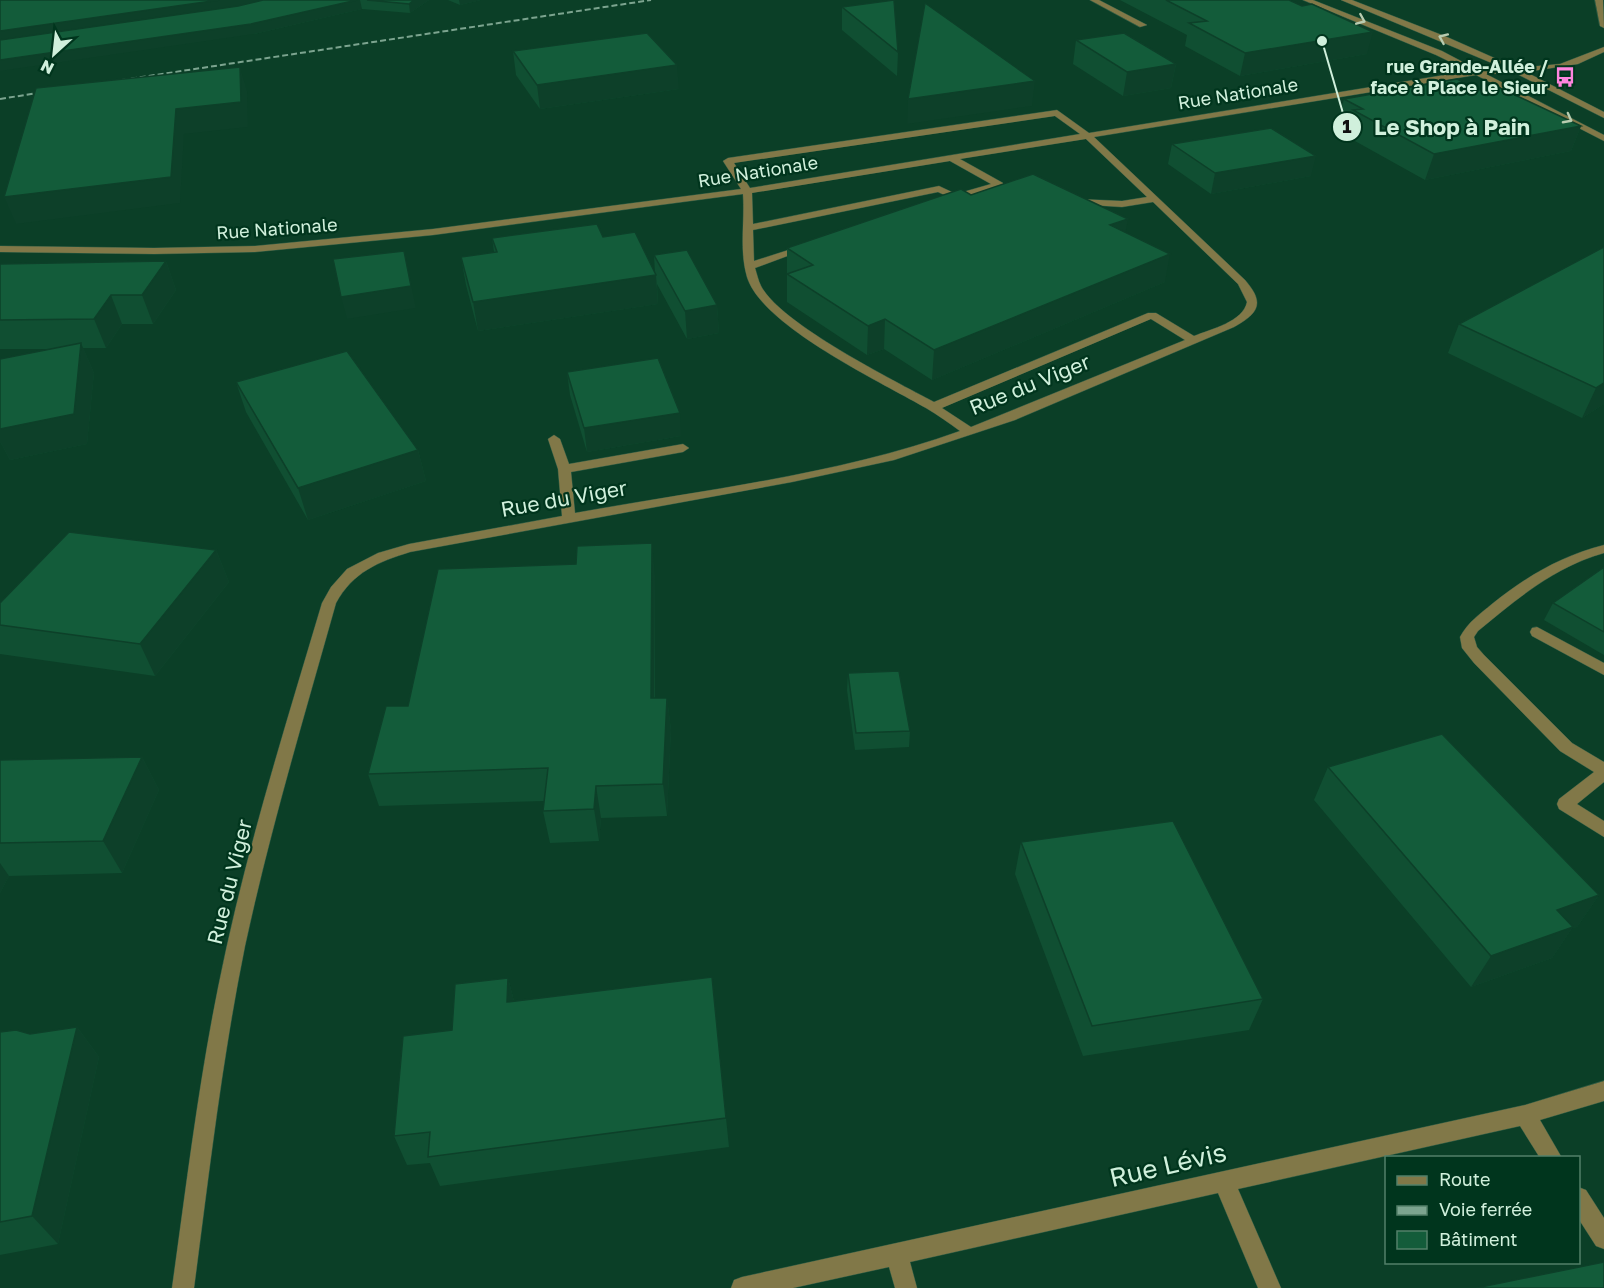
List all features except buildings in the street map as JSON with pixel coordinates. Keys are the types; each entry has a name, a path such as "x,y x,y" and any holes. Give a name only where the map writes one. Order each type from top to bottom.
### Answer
{"street":[{"path":"1094,0 1143,25"},
{"path":"1307,0 1421,45 1479,72 1604,138"},
{"path":"1318,4 1336,0"},
{"path":"1345,0 1412,25 1516,70 1604,115"},
{"path":"1599,0 1604,26"},
{"name":"Rue Nationale","path":"0,249 154,251 312,245 442,231 747,190 1479,72 1560,66 1591,57 1603,50"},
{"name":"Rue du Viger","path":"183,1288 213,1075 235,947 269,809 329,603 336,587 347,574 362,564 381,556 409,549 832,470 908,452 970,432 1193,340 1240,320 1253,307 1253,299 1244,284 1087,135 1057,113 728,161 747,190"},
{"path":"944,201 1004,186 973,172 951,157"},
{"path":"748,228 939,189 955,197"},
{"path":"747,190 751,266 756,288 775,308 802,330 933,407 970,432"},
{"path":"1068,201 1122,204 1155,199"},
{"path":"751,266 819,243"},
{"path":"933,407 1152,315 1193,340"},
{"path":"554,439 564,469 568,519"},
{"path":"564,469 683,448"},
{"path":"1604,549 1579,554 1535,577 1472,628 1467,637 1470,648 1479,659 1566,747 1604,772 1565,804 1604,830"},
{"path":"1537,632 1604,670"},
{"name":"Rue Lévis","path":"748,1287 1525,1115 1604,1091"},
{"path":"1525,1115 1551,1156"},
{"path":"1224,1182 1270,1288"},
{"path":"1580,1201 1604,1238"},
{"path":"897,1254 906,1288"}],"railway":[{"path":"122,80 651,0"},
{"path":"0,99 50,91"}],"place":[{"name":"Le Shop à Pain","path":"1322,41"},
{"name":"rue Grande-Allée / face à Place le Sieur","path":"1565,77"}]}
